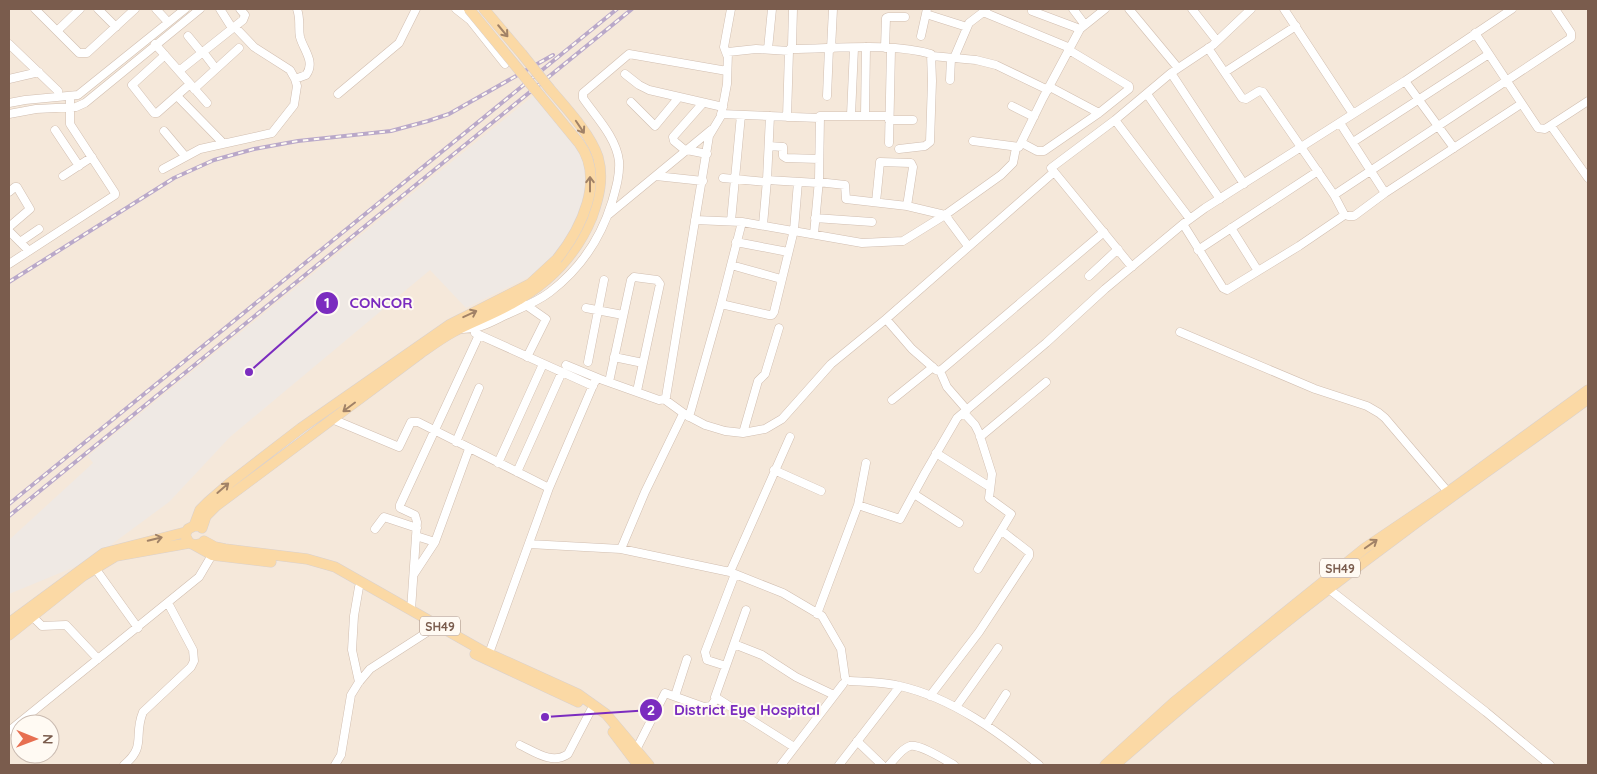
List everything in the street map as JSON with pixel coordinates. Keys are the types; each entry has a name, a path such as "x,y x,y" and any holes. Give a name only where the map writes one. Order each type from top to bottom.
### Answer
{"main road":[{"path":"9,623 104,553 194,529 205,534 196,543 186,538 194,529 206,516 216,506 332,419 383,376 449,325 526,287 560,262 579,226 588,200 590,180 587,156 469,9"},
{"path":"194,529 200,510 230,482 301,428 421,353 538,288 586,230 598,200 601,185 598,159 594,148 574,118 484,9"},
{"name":"SH49","path":"1115,765 1325,586 1365,548 1448,492 1588,390"},
{"name":"SH49","path":"1105,765 1173,703 1325,586 1588,400"},
{"name":"SH49","path":"196,543 212,555 312,567 328,571 432,629 575,700 591,710 604,721 638,765"},
{"name":"SH49","path":"9,635 83,576 116,556 196,543 225,549 307,559 335,567 488,657 578,694 606,714 648,765"}],"street":[{"path":"35,9 79,53 84,54 135,9"},
{"path":"57,31 80,9"},
{"path":"98,9 116,27"},
{"path":"156,9 173,22"},
{"path":"9,103 25,100 85,104 155,44 185,9"},
{"path":"9,114 70,102 173,22 200,9"},
{"path":"163,169 200,149 269,134 276,130 294,105 297,94 295,79 290,70 252,45 233,28 220,9"},
{"path":"179,71 245,17 240,9"},
{"path":"295,79 306,74 310,64 301,38 297,9"},
{"path":"338,94 399,43 416,9"},
{"path":"456,9 470,20 506,64"},
{"path":"664,399 703,182 709,136 722,111 727,84 727,55 724,46 731,9"},
{"path":"768,49 772,9"},
{"path":"787,117 793,9"},
{"path":"827,96 833,9"},
{"path":"1073,9 1083,27"},
{"path":"696,220 742,222 862,243 903,241 946,215 1001,175 1013,163 1019,145 1083,27 1105,9"},
{"path":"1129,9 1174,71 1244,184"},
{"path":"1192,9 1217,41"},
{"path":"1132,267 1051,168 1115,120 1174,71 1217,41 1251,9"},
{"path":"1284,9 1353,114"},
{"path":"858,505 900,520 954,422 1183,224 1405,81 1512,9"},
{"path":"1334,195 1571,38 1571,33 1556,9"},
{"path":"950,80 952,58 967,27 972,20 985,10 1070,49 1129,86 1129,89 1099,113 1042,151 1019,145 973,141"},
{"path":"922,36 926,11 967,27"},
{"path":"1032,11 1083,27"},
{"path":"889,143 886,18 905,18"},
{"path":"1225,72 1296,26"},
{"path":"1475,33 1538,128 1545,129 1551,126 1588,101"},
{"path":"188,36 216,69"},
{"path":"9,44 58,91"},
{"path":"155,44 207,103"},
{"path":"727,55 730,51 866,47 976,60 996,65 1099,113"},
{"path":"865,115 866,47"},
{"path":"165,55 132,83 132,87 156,114 177,96 216,69 239,48"},
{"path":"851,115 854,48"},
{"path":"1208,48 1242,98 1246,99 1260,91 1263,92 1334,195 1344,214 1348,216 1354,216 1385,193 1521,104"},
{"path":"463,329 475,329 550,292 577,266 596,242 617,184 619,172 618,154 612,140 583,98 583,93 629,54 727,71"},
{"path":"1353,142 1489,54"},
{"path":"899,148 925,146 930,142 932,56"},
{"path":"9,79 39,72"},
{"path":"625,74 643,88 741,115 819,118 821,115 865,115 913,120"},
{"path":"1405,81 1454,148"},
{"path":"1147,94 1220,199"},
{"path":"177,96 223,143"},
{"path":"631,102 655,126 680,98"},
{"path":"9,264 114,197 115,193 70,124 70,102"},
{"path":"703,103 673,137 674,140 687,150 707,154"},
{"path":"1012,106 1034,117"},
{"path":"731,221 741,115"},
{"path":"763,225 770,116"},
{"path":"814,234 818,183 819,118"},
{"path":"1115,120 1190,219"},
{"path":"1340,122 1385,193"},
{"path":"1551,126 1588,178"},
{"path":"607,216 713,129"},
{"path":"55,130 79,166"},
{"path":"164,131 185,156"},
{"path":"769,146 783,147 783,156 786,158 819,159"},
{"path":"63,176 92,158"},
{"path":"876,202 880,162 911,163 913,167 907,206"},
{"path":"463,329 543,364 600,379 659,400 664,399 686,416 705,426 743,433 765,429 782,419 831,364 886,319 1054,172"},
{"path":"1198,250 1318,172"},
{"path":"656,176 703,182"},
{"path":"723,178 845,185 846,199 907,206 946,215 968,246"},
{"path":"721,304 772,315 794,230 798,182"},
{"path":"9,192 17,187 30,209 9,227"},
{"path":"1183,224 1225,290 1229,290 1314,236 1344,214"},
{"path":"816,218 872,222"},
{"path":"622,549 645,492 686,416 721,304 742,222"},
{"path":"1231,228 1258,271"},
{"path":"20,242 39,229"},
{"path":"9,231 28,251"},
{"path":"892,400 936,369 1104,232"},
{"path":"736,242 788,252"},
{"path":"1089,276 1118,249"},
{"path":"731,265 782,279"},
{"path":"608,382 632,278 659,281 637,392"},
{"path":"588,362 604,280"},
{"path":"526,305 546,319 528,357"},
{"path":"586,308 623,315"},
{"path":"886,319 912,349 936,369 975,425 992,474 988,495 991,500 1011,514 978,569"},
{"path":"743,433 758,381 765,374 779,328"},
{"path":"1180,332 1307,386 1373,409 1385,418 1448,492"},
{"path":"411,610 417,518 400,508 400,504 479,335"},
{"path":"614,356 643,363"},
{"path":"498,463 543,364"},
{"path":"564,369 593,386"},
{"path":"517,472 564,369"},
{"path":"488,657 550,488 593,386 600,379"},
{"path":"980,437 1046,382"},
{"path":"456,442 479,388"},
{"path":"332,419 399,447 410,422 418,422 550,488"},
{"path":"726,666 707,660 705,652 733,573 774,470 790,436"},
{"path":"414,574 435,542 469,448"},
{"path":"936,454 990,487"},
{"path":"817,614 858,505 866,463"},
{"path":"774,470 821,490"},
{"path":"914,494 959,523"},
{"path":"375,529 384,517 435,542"},
{"path":"930,696 979,632 1029,556 1029,552 1002,531"},
{"path":"529,544 622,549 733,573 783,593 822,616 841,649 846,680 781,765"},
{"path":"9,731 199,577 212,555"},
{"path":"95,568 138,628"},
{"path":"1325,586 1486,712 1550,765"},
{"path":"359,587 352,633 352,650 359,682"},
{"path":"124,765 136,754 142,712 191,667 194,661 192,650 168,602"},
{"path":"636,750 663,694 667,693 704,707 711,706 716,699 715,696 746,610"},
{"path":"32,616 42,626 66,625 98,659"},
{"path":"335,765 341,755 351,695 359,682 370,669 432,629"},
{"path":"734,644 762,656 834,695"},
{"path":"956,707 998,648"},
{"path":"675,696 687,659"},
{"path":"846,680 900,686 956,707 986,725 1037,764"},
{"path":"839,765 900,686"},
{"path":"986,725 1006,694"},
{"path":"716,699 794,747"},
{"path":"520,745 549,758 562,758 568,754 591,710"},
{"path":"857,741 882,765"},
{"path":"889,765 910,746 915,746 939,756 954,765"}],"shaded area":[{"path":"9,9 1588,9 1588,765 9,765"},
{"path":"534,95 590,158 592,197 545,269 466,308 430,270 230,437 169,502 89,561 9,594 9,540 93,463 88,456"}],"railway":[{"path":"9,504 617,9"},
{"path":"9,516 632,9"},
{"path":"9,282 174,178 214,160 254,149 298,141 391,131 428,121 449,114 553,55"}],"place":[{"name":"CONCOR","path":"249,372"},
{"name":"District Eye Hospital","path":"545,717"}]}
